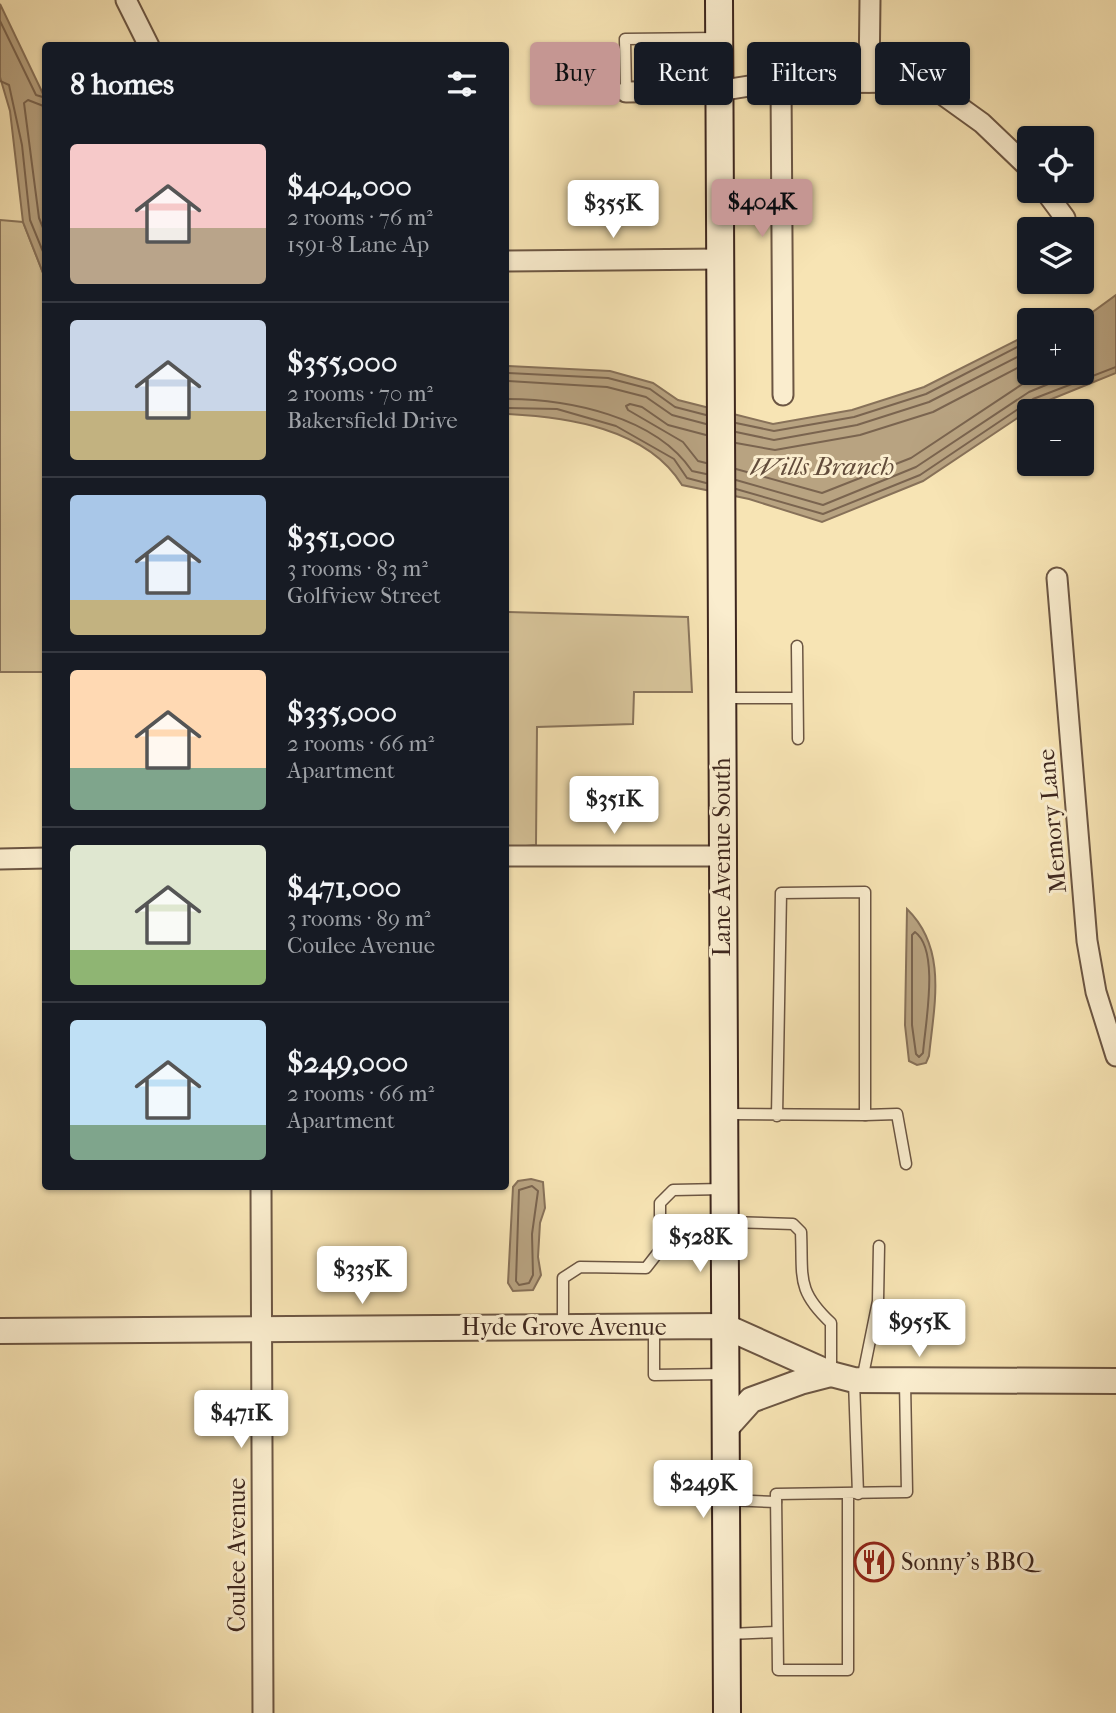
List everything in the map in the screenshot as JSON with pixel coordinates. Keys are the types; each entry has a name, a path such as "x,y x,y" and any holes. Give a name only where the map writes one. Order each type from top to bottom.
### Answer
{"main road":[{"name":"Lane Avenue South","path":"719,0 719,42"},
{"name":"Lane Avenue South","path":"718,105 727,1713"}],"street":[{"path":"126,0 147,42"},
{"path":"869,82 870,0"},
{"path":"861,82 914,81 933,86 982,123 1017,157"},
{"path":"626,92 634,92"},
{"path":"780,105 783,395"},
{"path":"509,261 720,259"},
{"name":"Memory Lane","path":"1056,579 1087,941 1096,992 1116,1056"},
{"path":"509,856 722,856"},
{"path":"0,859 42,858"},
{"name":"Coulee Avenue","path":"261,1190 263,1713"},
{"name":"Hyde Grove Avenue","path":"0,1331 724,1326 849,1378 905,1382 1116,1381"},
{"path":"725,1429 751,1400 800,1382 849,1378"}],"lane":[{"path":"626,92 625,38 719,38"},
{"path":"797,646 798,739"},
{"path":"721,698 797,698"},
{"path":"776,1115 782,892 865,892 865,1115"},
{"path":"723,1113 897,1114 906,1164"},
{"path":"562,1327 563,1278 580,1267 646,1268 660,1251 660,1203 673,1190 723,1189"},
{"path":"724,1222 793,1224 801,1232 803,1282 810,1303 831,1323 849,1378 853,1494 848,1670 778,1670 776,1494 853,1494 906,1492 905,1382"},
{"path":"849,1378 876,1311 879,1246"},
{"path":"654,1327 654,1375 725,1374"},
{"path":"726,1500 776,1502"},
{"path":"727,1634 777,1632"}],"shaded area":[{"path":"0,220 23,222 42,270 42,672 0,672"},
{"path":"509,612 688,617 692,692 634,692 633,724 537,727 536,845 509,848"}],"water":[{"path":"0,4 42,92 42,270 23,222 10,111 0,77"},
{"name":"Wills Branch","path":"1116,295 1116,373 1094,382 1094,311"},
{"name":"Wills Branch","path":"1017,340 1017,385 1086,385 1052,399 1017,399 1017,418 923,481 822,522 749,499 682,485 667,466 648,450 604,429 554,418 509,414 509,366 610,371 653,383 678,400 773,424 852,410 924,387"},
{"path":"907,909 920,925 928,942 935,978 929,1056 926,1063 917,1065 909,1061 905,1025"},
{"path":"531,1179 543,1182 545,1208 540,1223 538,1257 541,1275 533,1290 513,1291 508,1283 513,1187 518,1181"}],"place":[{"name":"Sonny's BBQ","path":"874,1562"}]}
